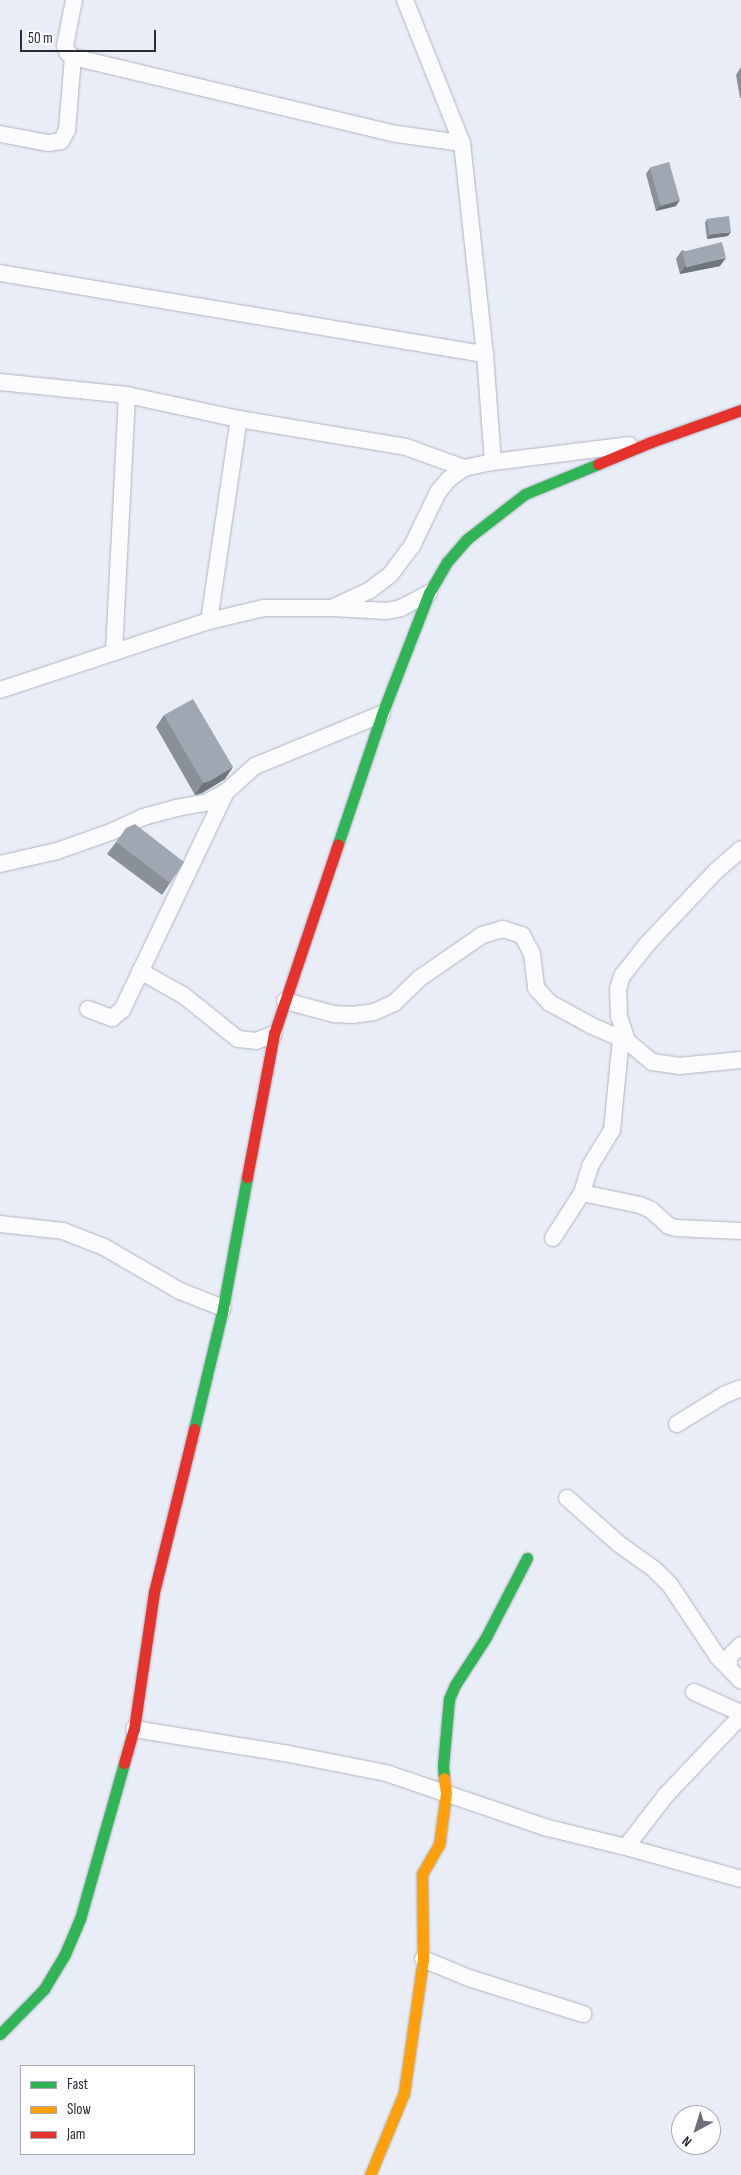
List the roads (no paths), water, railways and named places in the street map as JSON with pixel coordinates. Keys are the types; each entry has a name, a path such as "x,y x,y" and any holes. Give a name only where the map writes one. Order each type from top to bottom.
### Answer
{"street":[{"path":"74,0 65,46 68,53 73,56 397,134 462,144"},
{"path":"405,0 462,144 485,354 494,462"},
{"path":"0,134 49,143 61,141 67,130 73,56"},
{"path":"0,273 485,354"},
{"path":"0,382 127,395 239,419 406,447 464,468"},
{"path":"114,652 127,395"},
{"path":"0,2034 44,1989 65,1954 80,1920 134,1729 154,1592 223,1308 274,1034 382,714 428,593 447,562 467,539 525,494 651,442 741,410"},
{"path":"208,621 239,419"},
{"path":"332,608 370,590 390,575 412,546 438,492 449,479 464,468 494,462 651,442"},
{"path":"0,690 208,621 264,608 332,608 387,611 401,608 428,593"},
{"path":"0,864 57,851 111,832 143,817 204,803 226,792 255,766 382,714"},
{"path":"88,1009 112,1018 118,1015 226,792"},
{"path":"553,1238 582,1193 590,1166 612,1130 624,1040 618,1016 618,989 622,976 629,965 716,871 741,849"},
{"path":"285,1001 334,1014 352,1015 374,1012 394,1002 420,978 482,935 503,929 522,935 532,954 536,988 550,1003 592,1026 624,1040 652,1062 665,1065 741,1060"},
{"path":"140,971 183,995 238,1039 256,1041 274,1034"},
{"path":"592,1026 618,1016"},
{"path":"582,1193 640,1205 652,1210 669,1226 676,1228 741,1231"},
{"path":"0,1224 62,1231 104,1247 180,1291 223,1308"},
{"path":"678,1424 724,1395 741,1388"},
{"path":"567,1498 620,1544 654,1569 670,1585 718,1657 741,1682"},
{"path":"370,2175 404,2093 422,1959 422,1874 439,1845 446,1793 443,1766 449,1699 455,1684 486,1637 527,1558"},
{"path":"729,1668 729,1657 741,1646"},
{"path":"626,1847 666,1795 741,1715 694,1692"},
{"path":"134,1729 284,1753 386,1773 548,1828 626,1847 741,1879"},
{"path":"422,1959 469,1978 583,2014"}]}
